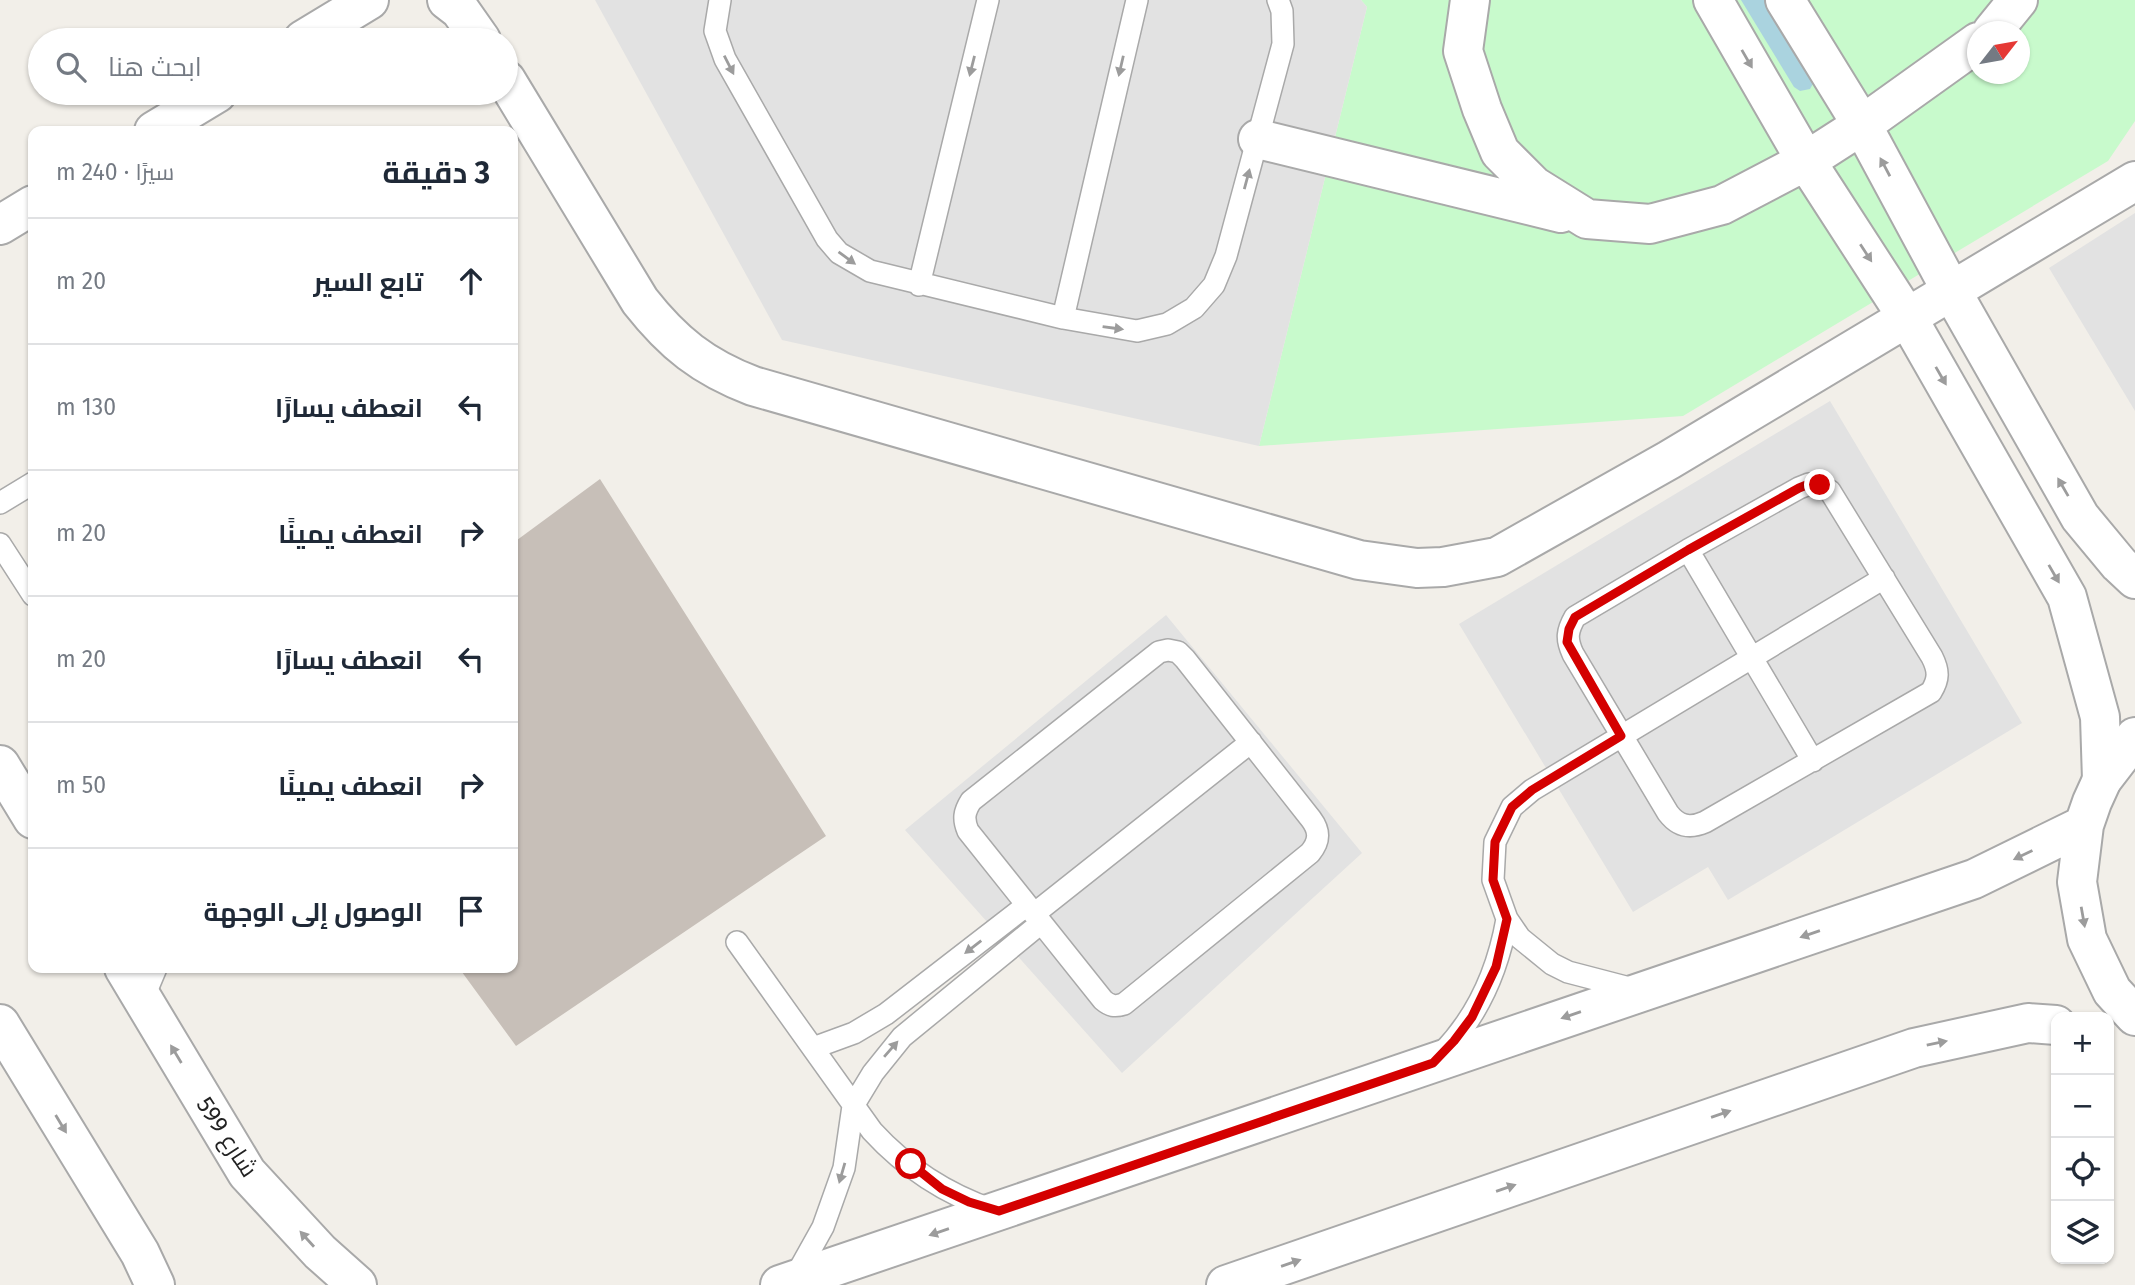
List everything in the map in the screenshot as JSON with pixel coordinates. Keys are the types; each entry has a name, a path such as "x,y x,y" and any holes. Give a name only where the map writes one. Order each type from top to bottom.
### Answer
{"street":[{"path":"323,28 369,0"},
{"path":"447,0 460,10 473,28"},
{"path":"1470,0 1463,51 1482,109 1500,152 1534,186 1587,219"},
{"path":"1713,0 1806,161 1907,317 2067,597 2100,717 2102,780"},
{"path":"1785,0 1862,125 1952,292 2080,517 2135,579"},
{"path":"2001,21 2018,0"},
{"path":"1258,139 1587,219 1650,224 1722,205 1806,161 1862,125 1967,50"},
{"path":"518,100 640,301 679,345 719,372 753,386 1359,560 1388,565 1443,567 1497,557 1669,460 2135,181"},
{"path":"162,126 197,105"},
{"path":"0,225 28,208"},
{"path":"2135,737 2102,780 2092,802 2084,825 2077,882 2087,939 2112,991 2135,1016"},
{"path":"0,765 28,811"},
{"path":"786,1283 1974,878 2084,825"},
{"name":"شارع 599","path":"141,978 247,1173 320,1252 357,1285"},
{"path":"1226,1285 1914,1048 2028,1023 2051,1025"},
{"path":"0,1024 17,1073 139,1253 155,1285"},
{"path":"2114,1030 2135,1032"}],"lane":[{"path":"720,0 715,31 725,59 827,239 839,253 862,267 919,285 1063,318 1137,331 1167,324 1194,308 1214,285 1226,256 1283,44 1282,10 1278,0"},
{"path":"919,285 988,0"},
{"path":"1063,318 1137,0"},
{"path":"1809,484 1820,485 1830,491 1932,657 1938,668 1938,681 1931,692 1813,761 1705,822 1695,827 1684,826 1668,813 1567,642 1575,617 1688,550 1799,488 1809,484"},
{"path":"0,503 28,486"},
{"path":"0,544 28,588"},
{"path":"1688,550 1813,761"},
{"path":"1641,992 1568,972 1552,964 1520,938 1507,919 1493,880 1495,842 1512,807 1532,790 1884,578"},
{"path":"1159,652 1178,652 1251,742 1317,827 1316,846 1130,999 1116,1007 1108,1004 968,831 964,821 965,810 971,802 1159,652"},
{"path":"813,1048 854,1033 886,1014 1034,914 1251,742"},
{"path":"786,1283 823,1227 846,1158 853,1106 873,1073 902,1037 1034,914"},
{"path":"1433,1063 1472,1017 1486,990 1496,967 1507,919"},
{"path":"737,942 853,1106 892,1153 942,1189 969,1202 999,1211"}],"green space":[{"path":"1361,0 2135,0 2135,121 2108,161 1683,416 1259,446 1367,7"}],"shaded area":[{"path":"595,0 1361,0 1367,7 1259,446 782,340"},
{"path":"2135,213 2135,411 2049,268"},
{"path":"1830,401 2022,723 1728,900 1708,867 1633,912 1459,624"},
{"path":"1166,615 1362,853 1122,1073 905,830"}],"water":[{"path":"1741,0 1767,0 1814,82 1810,89 1800,91 1794,87"}],"building":[{"path":"600,479 826,836 516,1046 463,973 518,973 518,539"}],"route":[{"path":"911,1164 942,1189 969,1202 999,1211 1433,1063 1472,1017 1496,967 1507,919 1493,880 1495,842 1512,807 1532,790 1621,736 1567,642 1575,617 1799,488 1809,484 1820,485"}]}
